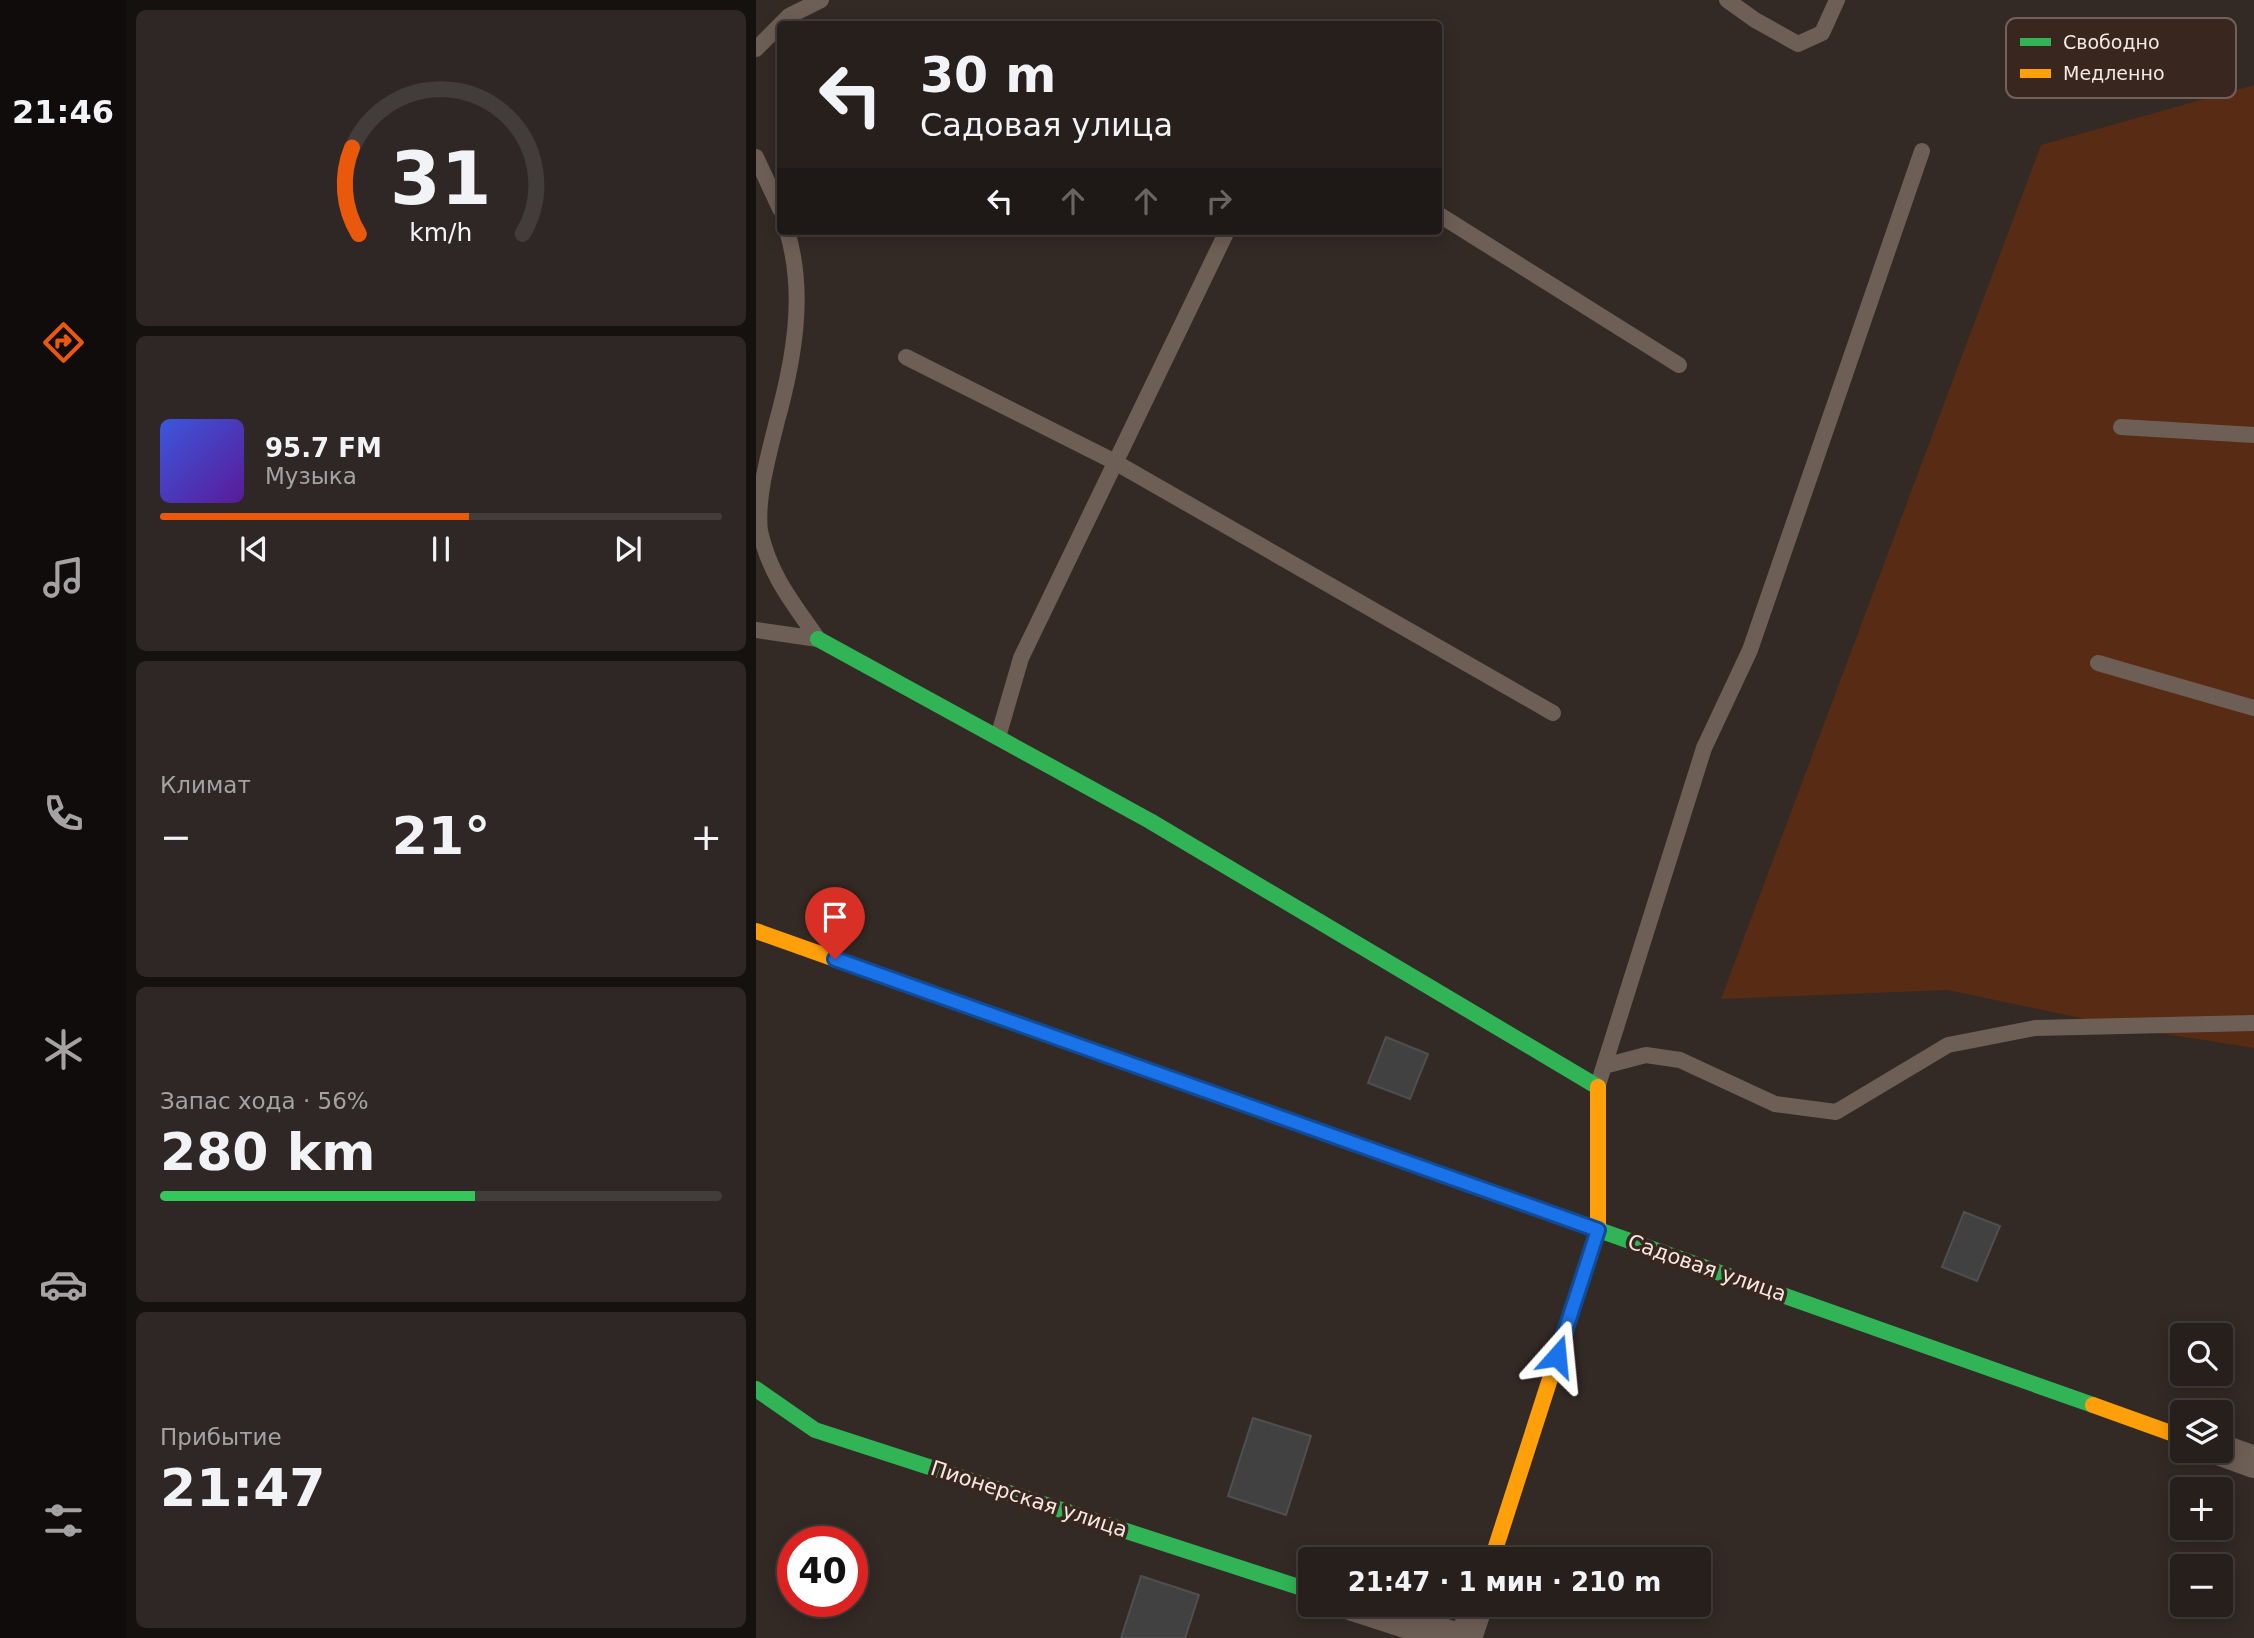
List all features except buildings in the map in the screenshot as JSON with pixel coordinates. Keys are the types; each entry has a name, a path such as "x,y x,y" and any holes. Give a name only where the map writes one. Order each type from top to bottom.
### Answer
{"street":[{"path":"818,639 1150,821 1598,1084 1598,1230 1496,1547"},
{"name":"Садовая улица","path":"756,931 2170,1433"},
{"name":"Пионерская улица","path":"756,1389 816,1430 1298,1587"},
{"path":"2233,1454 2254,1462"},
{"path":"1390,1617 1455,1638"},
{"path":"1466,1638 1473,1617"}],"lane":[{"path":"784,21 821,0"},
{"path":"1727,0 1755,20 1798,44 1822,33 1837,0"},
{"path":"756,49 777,28"},
{"path":"1598,1084 1704,748 1750,650 1922,151"},
{"path":"756,157 777,202"},
{"path":"1442,217 1679,365"},
{"path":"788,235 797,263 796,320 783,400 762,477 760,529 775,579 818,639"},
{"path":"998,737 1021,658 1225,235"},
{"path":"906,357 1114,461 1553,713"},
{"path":"2121,428 2254,435"},
{"path":"756,630 818,639"},
{"path":"2098,663 2254,708"},
{"path":"1604,1066 1646,1055 1680,1060 1775,1104 1836,1112 1948,1045 2035,1028 2254,1023"}],"shaded area":[{"path":"2254,85 2254,1048 2128,1028 1948,990 1721,999 2041,145 2208,98 2236,98 2236,90"}],"traffic: fast":[{"path":"818,639 1150,821 1598,1087"},
{"path":"1175,1080 2093,1405"},
{"path":"756,1389 815,1430 1298,1587"}],"traffic: slow":[{"path":"756,931 1175,1080"},
{"path":"1496,1547 1598,1230 1598,1087"},
{"path":"2093,1405 2170,1433"}],"route":[{"path":"835,959 1598,1230 1557,1356"}]}
